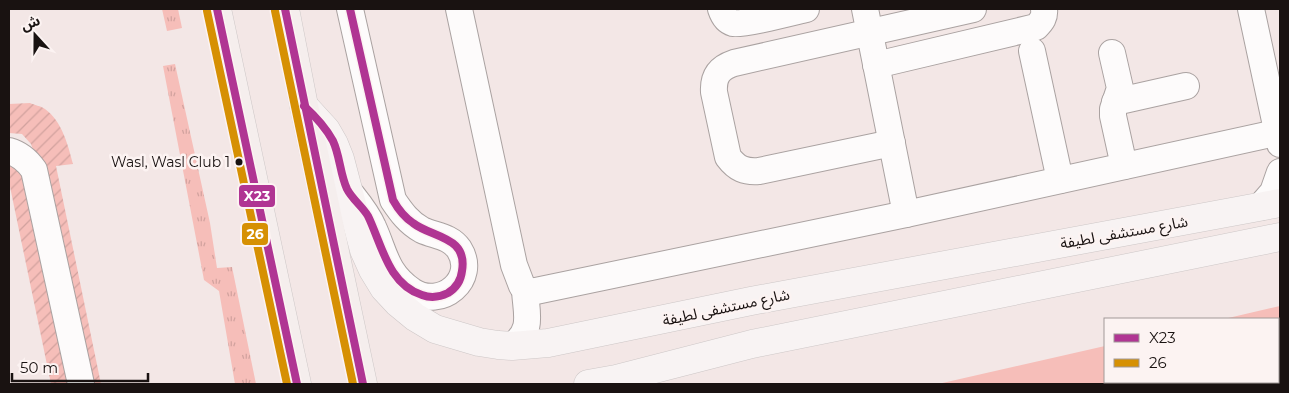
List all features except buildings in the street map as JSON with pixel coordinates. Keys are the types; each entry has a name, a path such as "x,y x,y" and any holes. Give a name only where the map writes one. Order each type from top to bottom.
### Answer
{"highway":[{"path":"217,9 293,378"},
{"path":"285,9 363,384"}],"main road":[{"name":"شارع مستشفى لطيفة","path":"304,106 326,130 334,144 340,159 364,250 384,288 415,317 435,329 478,342 512,346 557,342 751,300 1270,205"},
{"path":"588,384 616,379 752,344 1280,237"},
{"path":"751,300 739,308 734,322 738,334 752,344"}],"street":[{"path":"347,189 362,206 373,227 389,267 399,280 420,295 430,297 449,293 456,286 461,278 463,268 463,258 459,249 444,237 422,229 410,222 400,212 393,200 350,9"},
{"path":"459,9 510,247 520,282 525,290 526,330 520,340 512,346"},
{"path":"721,9 724,17 734,23 806,9"},
{"path":"892,143 759,172 741,170 728,157 713,82 717,73 725,66 867,21 973,9"},
{"path":"876,65 1036,27 1042,22 1044,9"},
{"path":"525,290 537,291 906,214 1124,166 1280,136 1251,9"},
{"path":"867,21 906,214"},
{"path":"1032,51 1060,180"},
{"path":"1112,53 1120,88 1113,116 1124,166"},
{"path":"1115,102 1186,86"},
{"path":"9,151 16,153 26,160 34,170 81,384"},
{"path":"1270,205 1280,172"}],"green space":[{"path":"162,9 178,9 182,28 167,31"},
{"path":"175,64 210,223 217,268 232,267 256,384 235,384 219,291 204,280 163,66"},
{"path":"30,103 42,107 56,120 64,134 73,164 56,166 101,384 89,384 39,166 31,144 22,134 9,133 9,104"},
{"path":"9,157 21,166 71,384 51,384 9,182"},
{"path":"1280,306 1280,384 938,384 1104,346 1104,383 1279,383 1279,318 1228,318"}],"transit line":[{"name":"X23","path":"217,9 297,384"},
{"name":"X23","path":"285,9 363,384"},
{"name":"X23","path":"304,106 320,122 333,141 347,189 368,216 382,251 401,282 410,290 428,297 438,296 451,291 461,278 462,260 460,251 454,244 410,221 393,200 350,9"},
{"name":"26","path":"207,11 287,384"},
{"name":"26","path":"275,11 353,384"}],"place":[{"name":"Wasl, Wasl Club 1","path":"239,162"}]}
